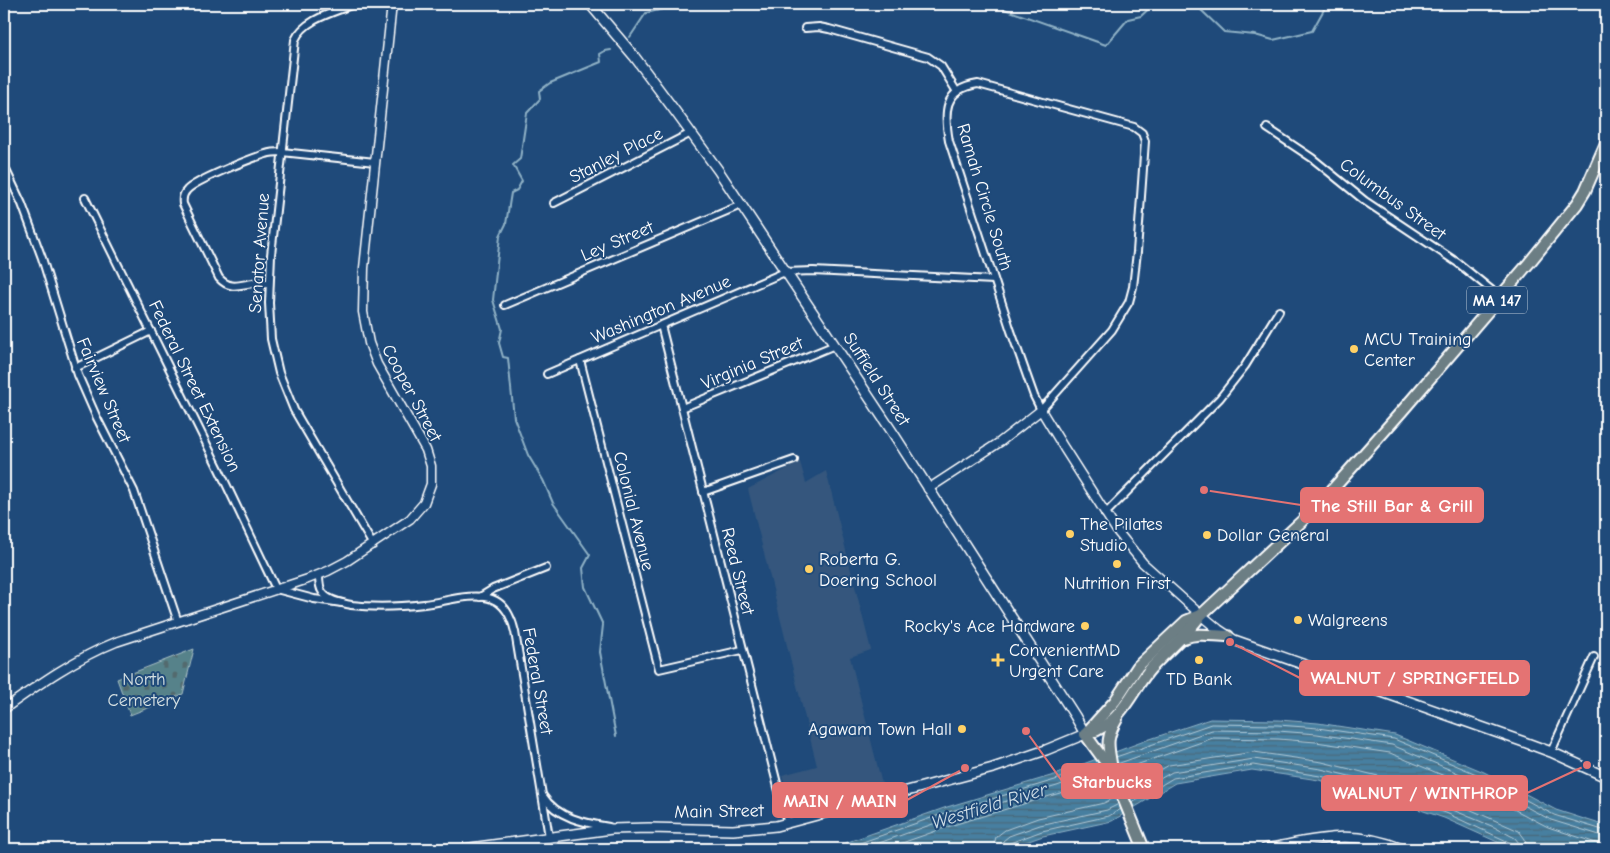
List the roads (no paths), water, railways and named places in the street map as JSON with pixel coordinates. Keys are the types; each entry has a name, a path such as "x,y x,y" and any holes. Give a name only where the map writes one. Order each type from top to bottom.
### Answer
{"main road":[{"name":"Suffield Street","path":"590,4 624,43 692,134 741,204 1074,714 1084,734 1104,751 1142,845"},
{"name":"MA 147","path":"1104,751 1111,728 1142,679 1166,652 1192,628 1201,615 1302,521 1332,490 1500,297 1577,204 1585,191 1606,142"},
{"name":"MA 147","path":"1084,734 1115,701 1138,666 1186,621 1201,615"},
{"path":"1201,615 1210,624 1228,636 1551,752 1606,778"},
{"path":"1178,641 1194,634 1228,636"},
{"path":"1084,734 1100,729 1126,704"},
{"name":"Main Street","path":"463,849 616,829 733,830 762,828 789,823 985,770 1046,750 1084,734"},
{"path":"1266,849 1343,836 1369,839 1402,849"},
{"path":"1142,845 1150,849"}],"street":[{"name":"Senator Avenue","path":"354,4 311,23 297,37 294,48 269,284 269,319 277,365 286,391 305,431 373,545"},
{"name":"Cooper Street","path":"4,709 89,653 116,642 319,575 347,561 402,525 419,510 428,496 432,476 426,450 374,357 364,320 362,302 392,4"},
{"path":"805,28 819,27 829,29 928,57 941,66 957,92 968,86 978,84 1134,127 1142,132 1145,141 1133,287 1129,302 1112,330 1041,410 1000,442 928,490"},
{"name":"Ramah Circle South","path":"957,92 946,108 949,141 994,280 1041,410"},
{"name":"Columbus Street","path":"1268,128 1312,158 1365,201 1458,263 1500,297"},
{"name":"Stanley Place","path":"554,203 692,134"},
{"path":"269,284 256,282 236,287 222,282 187,215 182,199 188,189 199,181 264,154 282,152 376,162"},
{"name":"Fairview Street","path":"6,168 42,258 75,368 96,416 134,491 178,622"},
{"name":"Federal Street Extension","path":"85,198 152,331 276,590"},
{"name":"Ley Street","path":"505,305 741,204"},
{"path":"785,272 813,271 994,280"},
{"name":"Washington Avenue","path":"548,374 785,272"},
{"path":"1105,514 1220,398 1245,366 1279,310"},
{"name":"Reed Street","path":"661,325 742,650 785,815 789,823"},
{"path":"75,368 152,331"},
{"name":"Virginia Street","path":"682,408 834,345"},
{"name":"Colonial Avenue","path":"580,360 659,669 742,650"},
{"path":"1041,410 1117,531 1143,563 1201,615"},
{"path":"703,492 794,460"},
{"path":"480,597 493,589 546,568"},
{"name":"Federal Street","path":"319,575 322,593 342,603"},
{"name":"Federal Street","path":"276,590 314,599 387,607 480,597 498,602 509,614 513,622 549,837"},
{"path":"1551,752 1594,657"},
{"path":"542,795 550,806 564,815 616,829"}],"water":[{"name":"Westfield River","path":"1210,719 1279,720 1318,723 1395,735 1484,772 1556,810 1606,826 1606,849 1513,849 1444,818 1377,795 1319,780 1252,770 1175,783 1112,821 1043,836 1006,849 828,849 947,807 1054,775 1147,740"}],"waterway":[{"path":"630,37 646,13 685,4"},
{"path":"993,4 1106,45 1128,19 1141,16 1154,4"},
{"path":"1189,4 1200,9 1224,32 1255,35 1273,40 1312,31 1327,4"},
{"path":"611,50 600,54 601,62 550,83 539,91 540,99 527,113 520,159 513,165 522,181 517,190 511,193 506,224 500,236 493,300 502,329 499,343 503,357 508,358 514,418 528,455 543,480 553,503 590,555 583,568 585,587 603,625 600,652 616,736"}],"place":[{"name":"MCU Training Center","path":"1354,349"},
{"name":"The Still Bar & Grill","path":"1204,490"},
{"name":"The Pilates Studio","path":"1070,534"},
{"name":"Dollar General","path":"1207,535"},
{"name":"Nutrition First","path":"1117,564"},
{"name":"Roberta G. Doering School","path":"809,569"},
{"name":"Walgreens","path":"1298,620"},
{"name":"Rocky's Ace Hardware","path":"1085,626"},
{"name":"WALNUT / SPRINGFIELD","path":"1230,642"},
{"name":"ConvenientMD Urgent Care","path":"998,660"},
{"name":"TD Bank","path":"1199,660"},
{"name":"Agawam Town Hall","path":"962,729"},
{"name":"Starbucks","path":"1026,731"},
{"name":"WALNUT / WINTHROP","path":"1587,765"},
{"name":"MAIN / MAIN","path":"965,768"}],"park label":[{"name":"North Cemetery","path":"144,690"}]}
